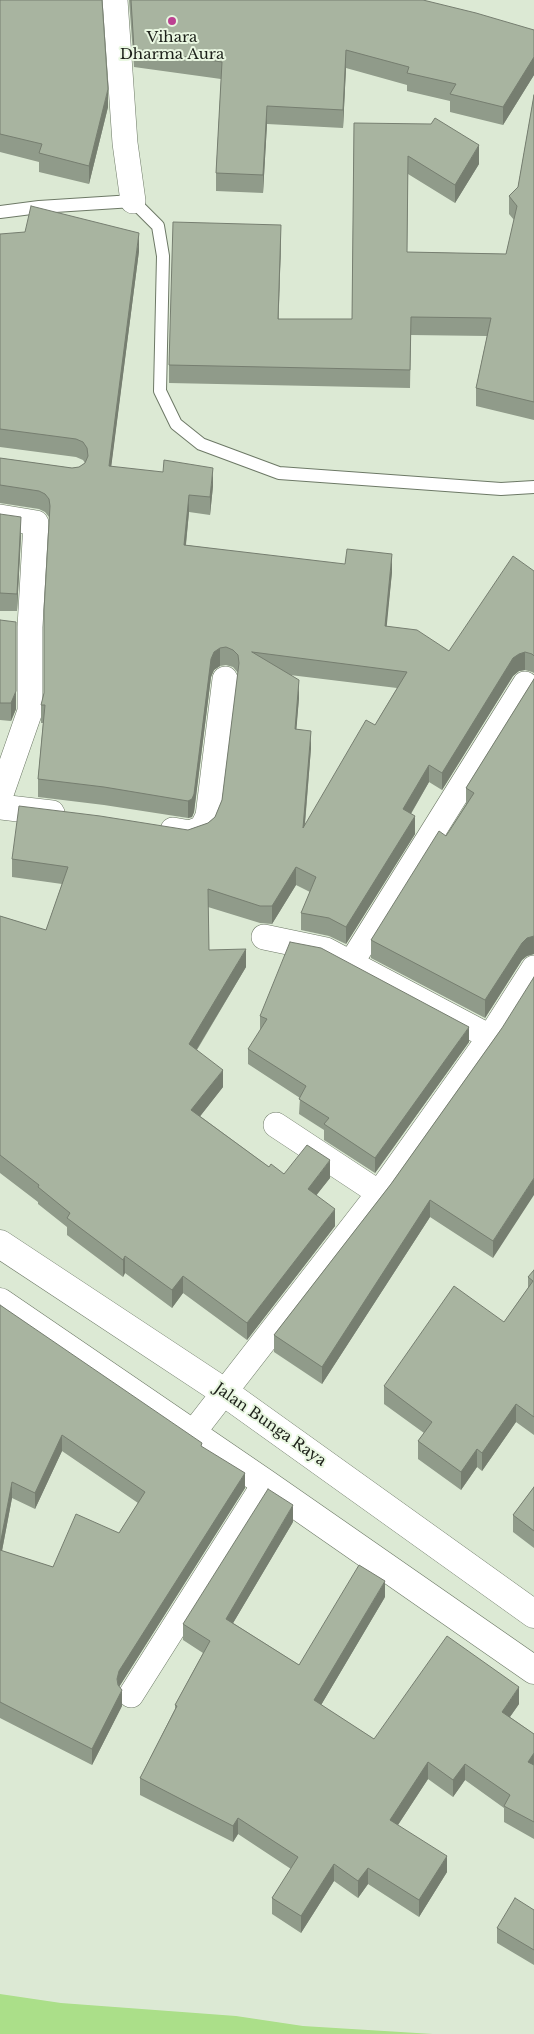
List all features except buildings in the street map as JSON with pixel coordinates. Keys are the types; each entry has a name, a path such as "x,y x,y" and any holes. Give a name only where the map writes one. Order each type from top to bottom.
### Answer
{"main road":[{"name":"Jalan Bunga Raya","path":"0,1244 224,1392 534,1614"},
{"path":"0,1302 534,1670"}],"street":[{"path":"115,0 125,143 133,201"},
{"path":"0,516 36,523 19,626 30,711 0,797"},
{"path":"151,827 190,833 202,828 208,816 225,679"},
{"path":"350,963 525,684"},
{"path":"0,807 74,816"},
{"path":"264,937 326,950 490,1037"},
{"path":"192,1434 379,1193 490,1037 534,968"},
{"path":"276,1125 379,1193"},
{"path":"131,1696 265,1483"}],"lane":[{"path":"0,212 39,207 133,201 158,226 163,256 160,391 176,424 202,444 280,473 501,489 534,487"}],"shaded area":[{"path":"0,1994 61,2003 236,2016 303,2026 433,2034 0,2034"}],"place":[{"name":"Vihara Dharma Aura","path":"172,21"}]}
